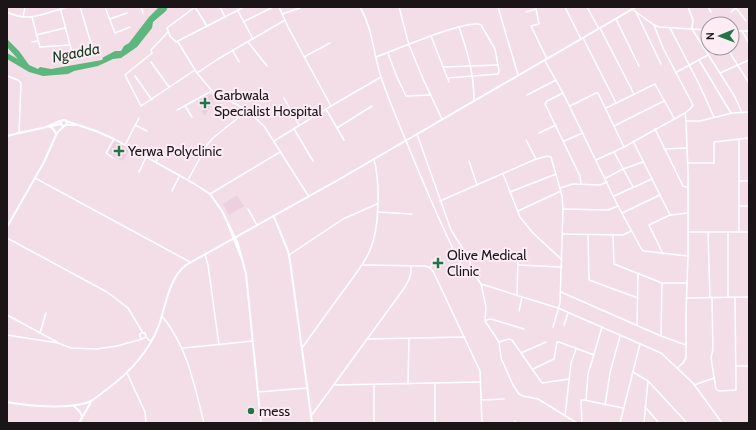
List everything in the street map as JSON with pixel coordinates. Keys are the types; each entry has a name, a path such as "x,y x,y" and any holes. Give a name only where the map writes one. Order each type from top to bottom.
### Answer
{"street":[{"path":"23,17 25,7"},
{"path":"7,12 32,18 67,7"},
{"path":"80,7 94,52"},
{"path":"105,7 115,33 130,27"},
{"path":"141,7 143,13"},
{"path":"195,70 141,106 125,75 152,53 151,50 168,32 167,28 195,7 206,26"},
{"path":"220,7 225,16"},
{"path":"178,41 244,7"},
{"path":"243,22 272,7"},
{"path":"279,7 331,106"},
{"path":"360,7 371,34 381,77 405,140 441,227 461,265"},
{"path":"399,7 408,45 442,119"},
{"path":"498,7 518,75"},
{"path":"565,7 616,103"},
{"path":"587,7 634,94"},
{"path":"79,423 92,401 127,373 141,357 151,342 162,316 173,280 180,270 234,237 309,197 636,7"},
{"path":"688,7 693,20 692,29 700,42"},
{"path":"708,7 711,12"},
{"path":"731,12 737,7 746,21"},
{"path":"60,8 73,56"},
{"path":"282,14 300,8"},
{"path":"526,12 536,9 540,24 531,26 546,60 608,182 618,206 642,250 663,254 688,256"},
{"path":"632,9 659,27 700,30"},
{"path":"238,11 253,39"},
{"path":"636,12 661,64"},
{"path":"110,19 128,13"},
{"path":"32,18 40,47 70,46"},
{"path":"616,19 640,66"},
{"path":"197,73 285,20"},
{"path":"376,57 459,27 477,23 481,25 495,50 498,74 448,78"},
{"path":"596,160 624,147 684,113 690,109 692,105 654,25"},
{"path":"459,27 471,66 474,101"},
{"path":"36,35 66,28"},
{"path":"670,28 714,117"},
{"path":"742,31 749,31"},
{"path":"742,31 749,43"},
{"path":"168,32 176,42 178,41 195,70 211,91 245,109 264,126 309,197"},
{"path":"431,36 449,82"},
{"path":"32,42 38,41"},
{"path":"248,42 266,66"},
{"path":"304,57 330,43"},
{"path":"233,51 240,62"},
{"path":"388,53 406,96 430,95"},
{"path":"675,72 706,56"},
{"path":"709,56 735,97 742,113"},
{"path":"732,56 749,83"},
{"path":"699,60 732,113"},
{"path":"720,73 749,60"},
{"path":"151,62 169,87"},
{"path":"443,67 498,65"},
{"path":"7,76 18,80 21,83 19,132"},
{"path":"136,76 152,100"},
{"path":"274,141 381,77"},
{"path":"527,95 556,80"},
{"path":"606,108 655,84 674,118"},
{"path":"177,110 211,91"},
{"path":"563,93 545,102 580,176 581,184"},
{"path":"570,106 598,93 624,147"},
{"path":"284,98 299,125"},
{"path":"614,126 665,101"},
{"path":"185,106 192,117"},
{"path":"337,128 372,106"},
{"path":"188,180 210,142 239,117 245,109"},
{"path":"326,109 344,140"},
{"path":"686,121 700,121 732,113 749,112"},
{"path":"677,368 686,358 688,163 686,148 686,121 684,113"},
{"path":"125,145 139,118"},
{"path":"7,227 35,178 64,120 66,121"},
{"path":"45,127 57,121 62,124"},
{"path":"62,124 66,121"},
{"path":"66,121 114,139 180,175 210,194 215,200 222,211 234,237 246,274 261,423"},
{"path":"7,136 19,132 62,124 78,125"},
{"path":"135,125 147,131"},
{"path":"539,133 556,125"},
{"path":"50,127 54,130 56,136"},
{"path":"294,129 313,161"},
{"path":"655,129 683,186 687,187"},
{"path":"564,141 583,133"},
{"path":"416,134 453,235 468,257 474,274 481,284 486,307 485,321 499,342 501,358 519,394 527,397 538,398 577,423"},
{"path":"688,163 714,163 714,142 749,138"},
{"path":"113,158 106,154 114,139"},
{"path":"739,139 739,232"},
{"path":"526,140 536,159"},
{"path":"633,141 670,215"},
{"path":"664,149 686,148"},
{"path":"156,162 163,149"},
{"path":"210,194 281,152"},
{"path":"614,152 633,187"},
{"path":"440,201 536,159 550,156 561,192 563,209 561,292 553,327"},
{"path":"139,172 146,157"},
{"path":"302,348 363,265 371,249 375,232 377,212 378,172 374,159"},
{"path":"469,161 477,185"},
{"path":"606,178 623,169 643,162"},
{"path":"503,174 520,217 532,232 562,260"},
{"path":"510,192 556,174"},
{"path":"172,191 180,175"},
{"path":"35,178 191,262"},
{"path":"614,196 652,179"},
{"path":"739,181 749,181"},
{"path":"560,188 573,184 600,185 608,182"},
{"path":"518,211 561,192"},
{"path":"622,213 660,195"},
{"path":"289,255 344,219 377,204"},
{"path":"563,209 608,210 618,206"},
{"path":"739,206 749,206"},
{"path":"248,209 257,225"},
{"path":"377,212 412,214"},
{"path":"663,254 649,226 670,215 688,213"},
{"path":"274,216 289,255 312,423"},
{"path":"562,234 623,235 632,231"},
{"path":"688,232 749,232"},
{"path":"708,232 713,349 711,358 717,390 736,390 736,297"},
{"path":"728,232 728,297"},
{"path":"588,234 589,280 638,298"},
{"path":"613,235 614,264 662,283 687,283"},
{"path":"7,238 107,292 128,308 143,332 146,334 146,338 151,342"},
{"path":"205,254 208,265 219,345"},
{"path":"517,295 518,258"},
{"path":"430,268 435,259"},
{"path":"363,265 425,266 433,271 480,371 482,423"},
{"path":"518,265 562,267"},
{"path":"311,416 405,287 410,278 412,270 411,266"},
{"path":"637,325 638,274"},
{"path":"661,336 662,283"},
{"path":"481,284 558,308 661,353 694,385 722,423"},
{"path":"561,292 661,336 686,345"},
{"path":"519,311 522,297"},
{"path":"686,298 749,297"},
{"path":"40,333 46,313"},
{"path":"564,325 568,313"},
{"path":"7,315 58,343 71,348 97,349 117,346 146,338"},
{"path":"162,316 183,348 204,423"},
{"path":"485,321 487,319 491,319 524,329"},
{"path":"139,326 142,339"},
{"path":"586,400 588,374 602,327"},
{"path":"136,340 143,332"},
{"path":"7,335 58,343"},
{"path":"605,405 610,372 620,336"},
{"path":"368,339 465,337"},
{"path":"408,384 409,338"},
{"path":"499,342 511,339 543,384 569,379"},
{"path":"183,348 253,341"},
{"path":"521,353 546,342"},
{"path":"532,369 554,359 557,342 594,355"},
{"path":"620,423 640,344"},
{"path":"566,416 571,363 576,349"},
{"path":"736,366 749,366"},
{"path":"633,372 648,381 687,423"},
{"path":"127,373 145,412 147,422"},
{"path":"694,385 714,378"},
{"path":"644,423 648,381"},
{"path":"334,385 481,382"},
{"path":"435,384 435,423"},
{"path":"374,385 374,423"},
{"path":"258,392 308,388"},
{"path":"481,400 504,399"},
{"path":"582,423 581,400 623,408"},
{"path":"7,402 26,405 74,406 92,401"},
{"path":"74,406 80,412 82,417"},
{"path":"645,407 659,423"}],"shaded area":[{"path":"159,7 168,7 166,11 153,22 152,28 137,47 121,58 113,59 98,66 74,71 68,74 43,76 29,72 7,59 7,53 18,59 7,47 7,39 19,51 29,65 38,69 40,67 51,69 102,60 102,58 115,51 121,51"},
{"name":"Garbwala Specialist Hospital","path":"208,94 216,96 205,116 197,101"},
{"name":"Yerwa Polyclinic","path":"115,141 130,149 123,161 108,153"},
{"path":"237,195 244,206 229,215 223,204"}],"place":[{"name":"Garbwala Specialist Hospital","path":"205,103"},
{"name":"Yerwa Polyclinic","path":"119,151"},
{"name":"Olive Medical Clinic","path":"438,263"},
{"name":"mess","path":"251,411"}],"water label":[{"name":"Ngadda","path":"76,53"}]}
